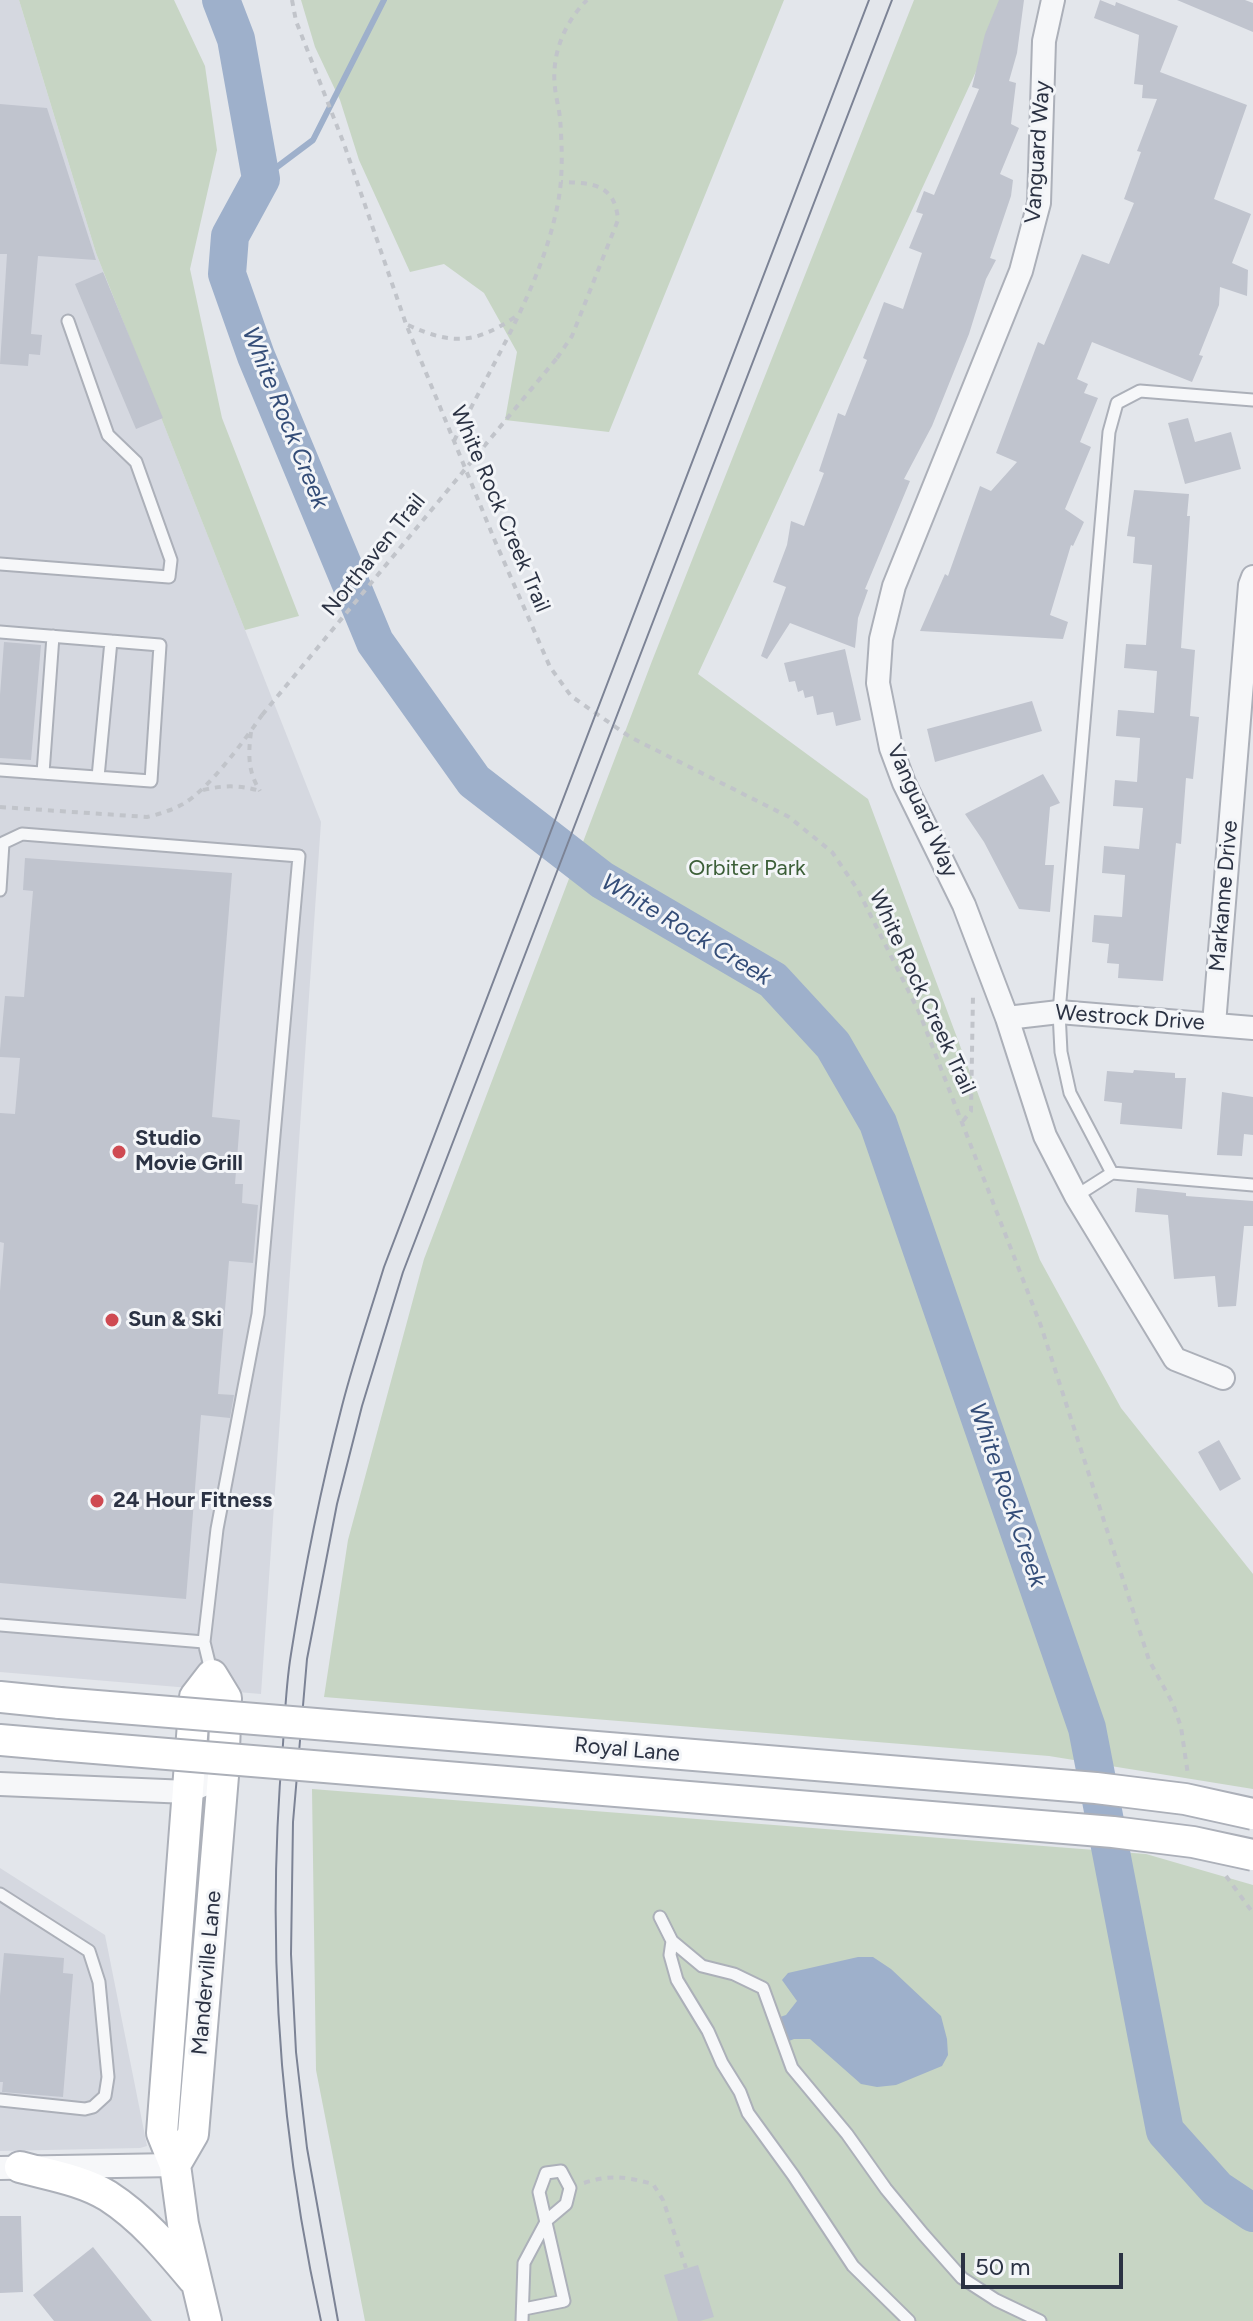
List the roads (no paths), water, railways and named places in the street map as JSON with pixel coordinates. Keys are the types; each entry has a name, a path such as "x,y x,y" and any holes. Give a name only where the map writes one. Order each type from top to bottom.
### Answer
{"main road":[{"name":"Manderville Lane","path":"175,2165 193,2134 223,1776 226,1698 212,1675 195,1697 162,2133 175,2165 183,2224 206,2321"},
{"name":"Royal Lane","path":"0,1697 1096,1788 1185,1799 1253,1814"},
{"name":"Royal Lane","path":"0,1740 1113,1832 1193,1842 1253,1855"},
{"path":"10,2168 66,2179 106,2195 153,2233 196,2283"}],"street":[{"name":"Vanguard Way","path":"1053,0 1044,41 1039,203 1033,232 1021,271 894,586 881,639 878,683 891,748 904,783 964,905 1007,1018 1045,1136 1076,1196 1175,1359 1223,1378"},
{"name":"Markanne Drive","path":"1214,1024 1253,577"},
{"name":"Westrock Drive","path":"1007,1018 1059,1012 1253,1028"},
{"path":"0,1784 188,1792 223,1776"},
{"path":"10,2168 175,2165"}],"lane":[{"path":"0,564 169,577 171,560 136,462 108,435 68,321"},
{"path":"1112,1173 1070,1093 1061,1052 1059,1012 1109,432 1117,403 1140,391 1253,400"},
{"path":"0,632 160,645 151,781 0,770"},
{"path":"43,773 53,636"},
{"path":"98,777 111,641"},
{"path":"0,890 3,843 22,834 299,856 258,1314 217,1529 204,1642 212,1675"},
{"path":"1076,1196 1112,1173 1253,1185"},
{"path":"0,1625 204,1642"},
{"path":"0,1894 89,1951 99,1982 108,2077 105,2096 93,2107 85,2109 0,2100"},
{"path":"660,1917 672,1941 702,1966 734,1974 763,1988 792,2068 847,2134 886,2189 962,2278 996,2300 1040,2321"},
{"path":"672,1941 670,1955 677,1980 708,2031 748,2113 853,2266 909,2321"},
{"path":"547,2220 539,2192 546,2173 561,2171 570,2188 566,2204 547,2220 524,2263 523,2315 564,2301 547,2220"}],"water":[{"path":"858,1957 873,1957 891,1969 941,2016 948,2055 942,2066 896,2085 877,2087 861,2084 810,2039 794,2039 784,2043 774,2019 786,2015 797,2001 782,1980 788,1973"}],"waterway":[{"name":"White Rock Creek","path":"221,0 236,39 261,179 230,236 227,274 256,356 375,642 474,781 602,880 773,980 833,1045 878,1123 1087,1728 1165,2131 1217,2189 1253,2213"},
{"path":"261,179 313,140 384,0"}],"tram line":[{"path":"321,2321 295,2178 286,2106 276,1962 276,1889 288,1676 307,1560 327,1467 384,1267 869,0"},
{"path":"338,2321 307,2148 296,2052 291,1954 293,1822 307,1659 337,1504 362,1406 403,1272 892,0"}],"place":[{"name":"Studio Movie Grill","path":"119,1152"},
{"name":"Sun & Ski","path":"112,1320"},
{"name":"24 Hour Fitness","path":"97,1501"}],"park label":[{"name":"Orbiter Park","path":"747,869"}]}
